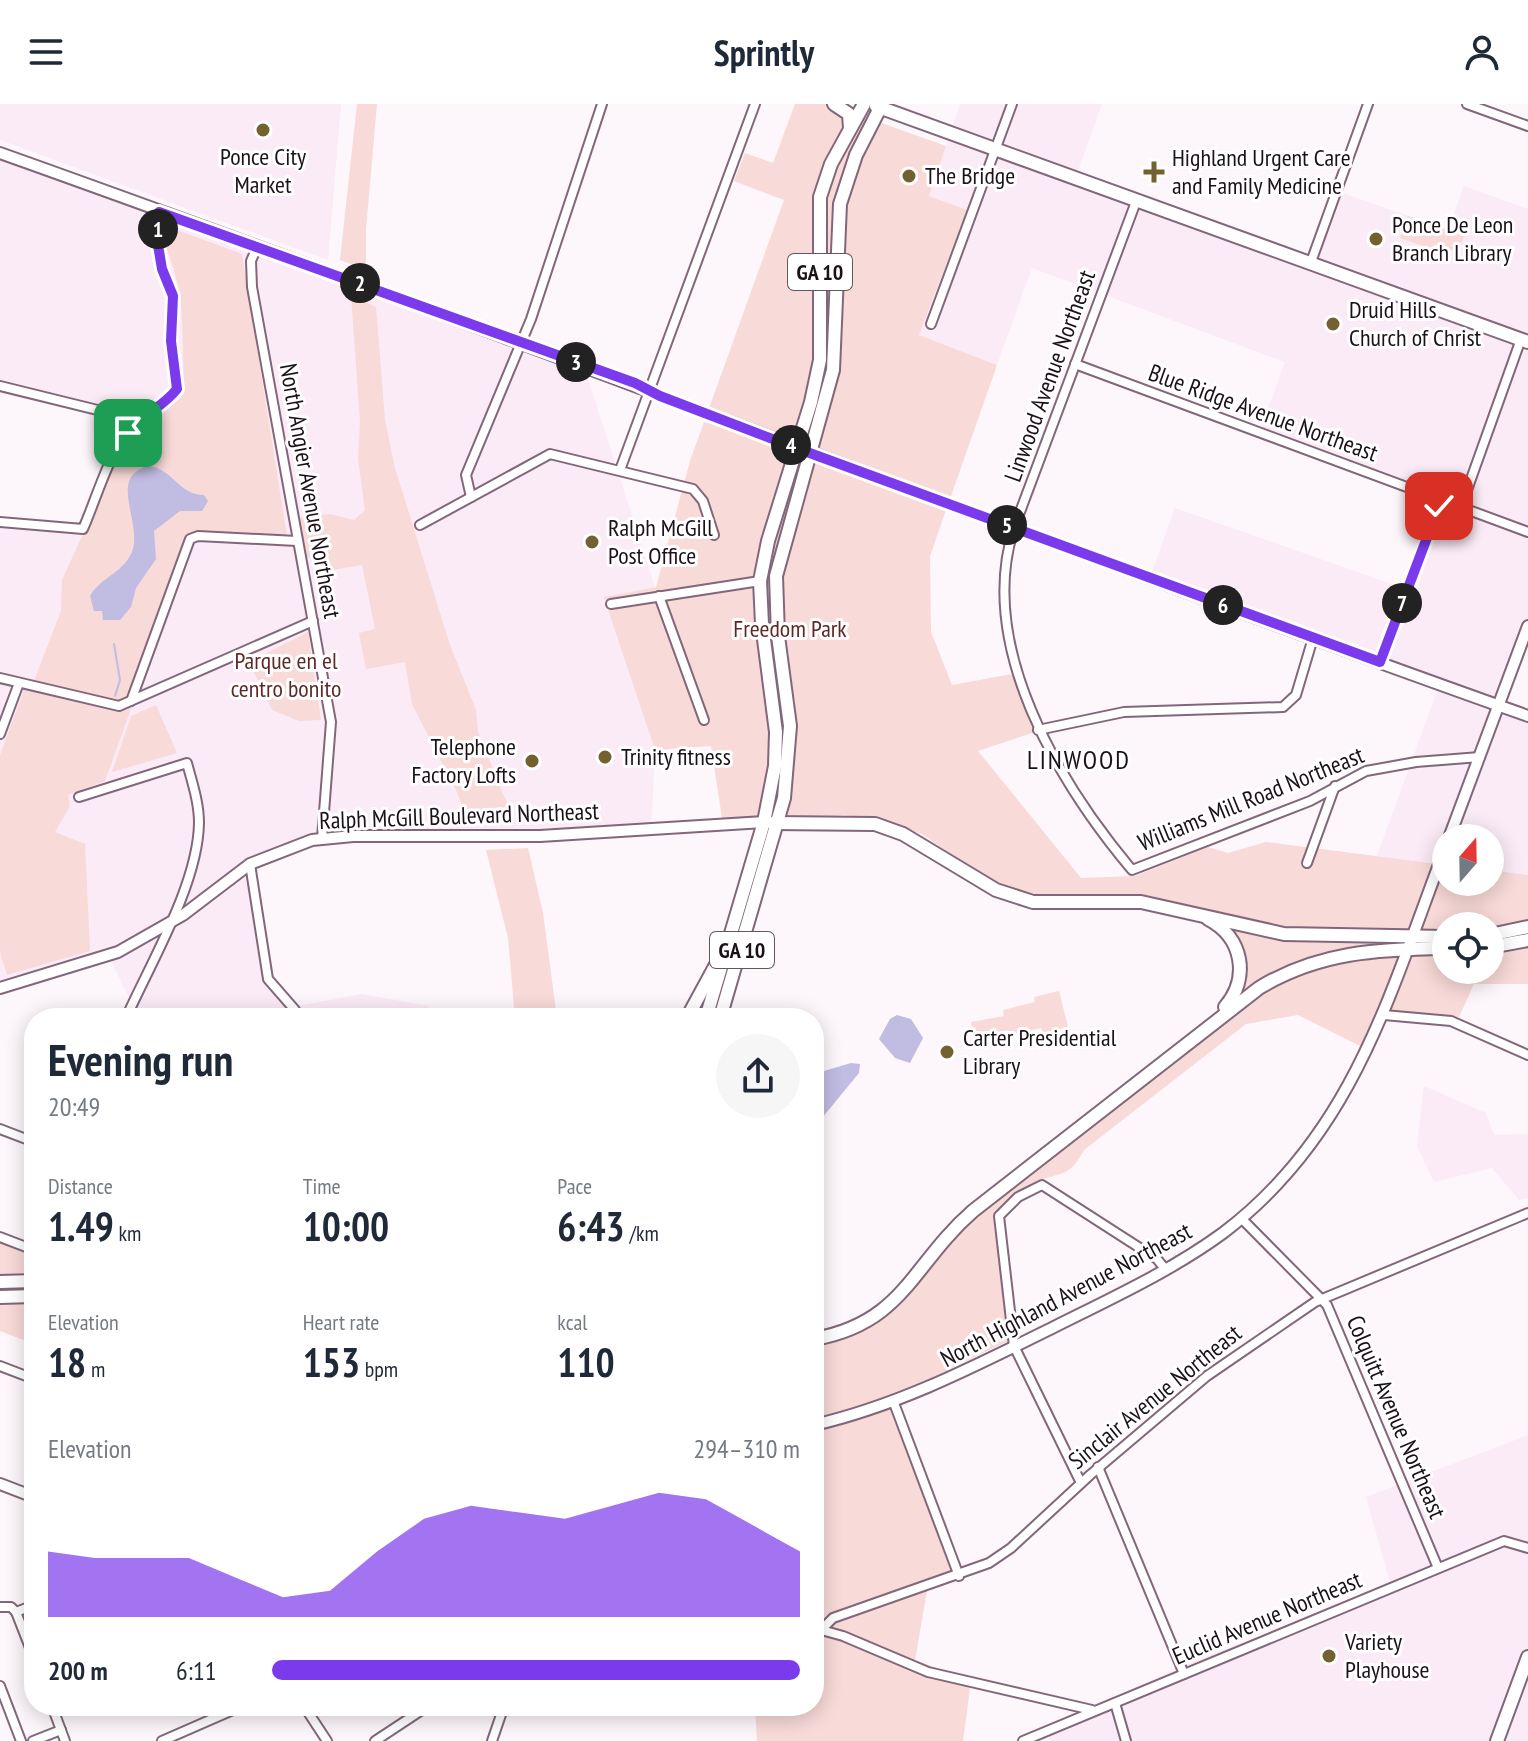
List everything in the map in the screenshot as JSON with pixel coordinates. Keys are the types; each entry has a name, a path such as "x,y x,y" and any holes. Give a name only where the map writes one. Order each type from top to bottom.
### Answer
{"highway":[{"path":"834,104 849,114 850,128"},
{"path":"871,105 1524,340"},
{"name":"GA 10","path":"709,1008 729,940 771,823 776,732 762,624 760,581 768,541 820,360 820,197 831,164 850,128 871,105"},
{"name":"GA 10","path":"723,1008 789,763 790,726 775,587 786,534 833,370 840,204 871,105"},
{"path":"771,823 875,824 903,834 996,890 1033,902 1117,901 1176,908 1284,934 1432,946"},
{"path":"1176,908 1222,928 1239,958 1241,976 1235,993 1207,1028"},
{"path":"1504,932 1528,927"},
{"path":"824,1337 861,1327 889,1307 964,1218 1259,988 1304,965 1363,950 1432,939"},
{"path":"692,1008 729,940"},
{"path":"1504,944 1528,940"},
{"path":"0,1282 24,1281"},
{"path":"0,1297 24,1296"},
{"path":"1497,1741 1528,1657"}],"main road":[{"path":"0,153 521,342 796,448 1528,716"},
{"path":"1454,824 1528,626"},
{"name":"Ralph McGill Boulevard Northeast","path":"1,983 118,952 168,925 250,864 290,846 322,838 540,836 771,823"},
{"name":"North Highland Avenue Northeast","path":"824,1422 894,1403 1014,1346 1166,1270 1241,1218 1287,1173 1320,1133 1365,1059 1432,885"},
{"path":"0,1484 24,1493"}],"street":[{"path":"471,497 466,475 521,342 602,104"},
{"path":"620,470 755,104"},
{"path":"931,324 1012,104"},
{"path":"1311,262 1368,104"},
{"path":"1467,104 1528,126"},
{"name":"Linwood Avenue Northeast","path":"1132,870 1075,797 1038,730 1019,676 1008,619 1007,562 1014,528 1137,199"},
{"path":"0,523 83,529 117,451 138,420 164,406 177,389 171,341 173,296 162,269 157,239 159,212"},
{"name":"North Angier Avenue Northeast","path":"257,247 251,261 252,287 331,722 322,838"},
{"path":"1461,507 1524,340"},
{"name":"Blue Ridge Avenue Northeast","path":"1075,364 1528,532"},
{"path":"0,386 138,420"},
{"path":"420,525 550,454 693,489 703,501 714,535"},
{"path":"1380,662 1441,500"},
{"path":"131,701 190,539 198,536 297,541"},
{"path":"611,604 760,581"},
{"path":"659,596 704,720"},
{"path":"0,678 116,706 313,621"},
{"path":"1038,730 1124,712 1283,707 1296,695 1313,638"},
{"path":"0,734 19,683"},
{"name":"Williams Mill Road Northeast","path":"1132,870 1310,801 1335,786 1377,768 1480,757"},
{"path":"79,797 187,763 198,807 198,835 192,863 131,1008"},
{"path":"1307,863 1335,786"},
{"path":"250,864 268,979 293,1008"},
{"path":"1384,1015 1451,1021 1528,1055"},
{"path":"0,1129 24,1138"},
{"path":"1081,1483 1014,1346 999,1216 1042,1185 1157,1259 1166,1270"},
{"name":"Sinclair Avenue Northeast","path":"824,1624 833,1618 959,1576 1011,1548 1098,1467 1226,1361 1322,1300 1528,1213"},
{"name":"Colquitt Avenue Northeast","path":"1241,1218 1322,1300 1438,1568"},
{"path":"0,1237 24,1246"},
{"path":"0,1366 24,1375"},
{"path":"894,1403 959,1576"},
{"path":"1098,1467 1184,1674"},
{"name":"Euclid Avenue Northeast","path":"1023,1741 1504,1541 1528,1548"},
{"path":"0,1607 11,1607 16,1612 24,1632"},
{"path":"16,1612 24,1609"},
{"path":"824,1630 928,1672 1095,1710"},
{"path":"0,1686 21,1741"},
{"path":"1115,1703 1126,1741"},
{"path":"56,1716 65,1741"},
{"path":"162,1741 218,1716"},
{"path":"311,1716 327,1741"},
{"path":"375,1741 413,1716"},
{"path":"492,1741 501,1716"},
{"path":"33,1741 61,1730"}],"shaded area":[{"name":"Ponce City Market","path":"0,104 341,104 328,260 0,140"},
{"path":"960,104 1102,104 1075,179 1310,264 1334,190 1448,230 1464,186 1528,209 1528,634 1503,706 1528,716 1528,875 1504,872 1504,824 1432,824 1432,863 1377,856 1439,686 1150,577 1175,508 1406,589 1439,500 1259,433 1285,362 1032,268 997,365 919,335 967,210 929,196"},
{"path":"0,152 584,366 655,587 605,597 655,750 651,829 322,839 250,864 263,966 293,1007 361,994 428,1008 134,1008 107,953 0,986 0,517 78,523 128,418 0,387"},
{"path":"148,466 164,471 188,491 204,495 208,501 202,511 180,511 154,531 156,559 136,588 131,607 120,620 103,620 102,611 94,611 90,596 123,565 132,552 134,540 128,490 136,472"},
{"path":"897,1015 911,1019 923,1038 910,1063 895,1058 879,1039 890,1019"},
{"path":"851,1063 860,1064 859,1073 824,1116 824,1071"},
{"path":"1424,1086 1486,1113 1494,1135 1528,1134 1528,1198 1519,1200 1492,1168 1434,1182 1417,1146"},
{"path":"1528,1435 1528,1741 1049,1741 1050,1726 1182,1666 1391,1586 1366,1497"}],"green space":[{"path":"357,104 377,104 366,229 366,270 340,260"},
{"name":"Freedom Park","path":"795,104 828,104 946,146 929,196 967,210 919,335 997,365 930,556 931,632 952,685 1012,674 1035,732 978,751 1081,878 1135,876 1208,847 1228,853 1266,842 1432,863 1432,896 1504,896 1504,872 1528,875 1528,984 1504,984 1504,912 1432,912 1432,984 1474,984 1459,1017 1378,1011 1362,1047 1298,1015 1246,1024 1084,1150 1067,1171 1028,1187 994,1218 1008,1341 892,1397 955,1571 928,1585 915,1660 971,1681 963,1741 757,1741 756,1716 824,1716 824,1342 851,1335 884,1318 941,1248 985,1206 1205,1034 1244,976 1215,913 1140,895 1025,896 988,880 922,834 887,822 844,815 724,831 711,746 655,750 604,597 656,587 690,461 784,200 734,181 745,153 773,163"},
{"path":"1408,216 1464,236 1458,253 1434,244 1432,249 1400,238"},
{"path":"155,222 242,254 287,536 198,540 190,546 105,781 68,795 70,806 55,832 85,844 90,951 7,975 0,952 0,755 24,690 35,678 61,611 62,580 118,457 145,421 149,404 181,390 184,369 180,297 174,269"},
{"path":"351,295 376,307 385,420 395,468 450,645 476,710 478,732 515,823 469,823 456,790 412,704 405,662 366,669 359,633 375,629 362,565 320,572 312,558 304,557 297,518 330,514 354,520 365,510 358,459 360,422"},
{"name":"Parque en el centro bonito","path":"308,632 321,720 299,721 272,710 249,662"},
{"path":"156,705 177,753 112,772 131,716"},
{"path":"528,848 543,913 556,1008 514,1008 508,938 486,850"},
{"path":"1059,991 1068,1027 1043,1033 1041,1028 1009,1035 1007,1030 975,1039 971,1022 1004,1016 1003,1010 1035,1002 1034,997"},
{"path":"0,1243 24,1251 24,1340 0,1331"}],"waterway":[{"path":"114,644 120,680 115,696"}],"place":[{"name":"Ponce City Market","path":"263,130"},
{"name":"Highland Urgent Care and Family Medicine","path":"1154,172"},
{"name":"The Bridge","path":"909,176"},
{"name":"Ponce De Leon Branch Library","path":"1376,239"},
{"name":"Druid Hills Church of Christ","path":"1333,324"},
{"name":"Ralph McGill Post Office","path":"592,542"},
{"name":"Trinity fitness","path":"605,757"},
{"name":"Telephone Factory Lofts","path":"532,761"},
{"name":"Carter Presidential Library","path":"947,1052"},
{"name":"Variety Playhouse","path":"1329,1656"}],"district":[{"name":"LINWOOD","path":"1079,760"}],"route":[{"path":"128,433 138,420 164,406 177,389 171,341 173,296 162,269 157,239 159,212 635,383 660,396 796,448 1380,662 1439,506"}]}
